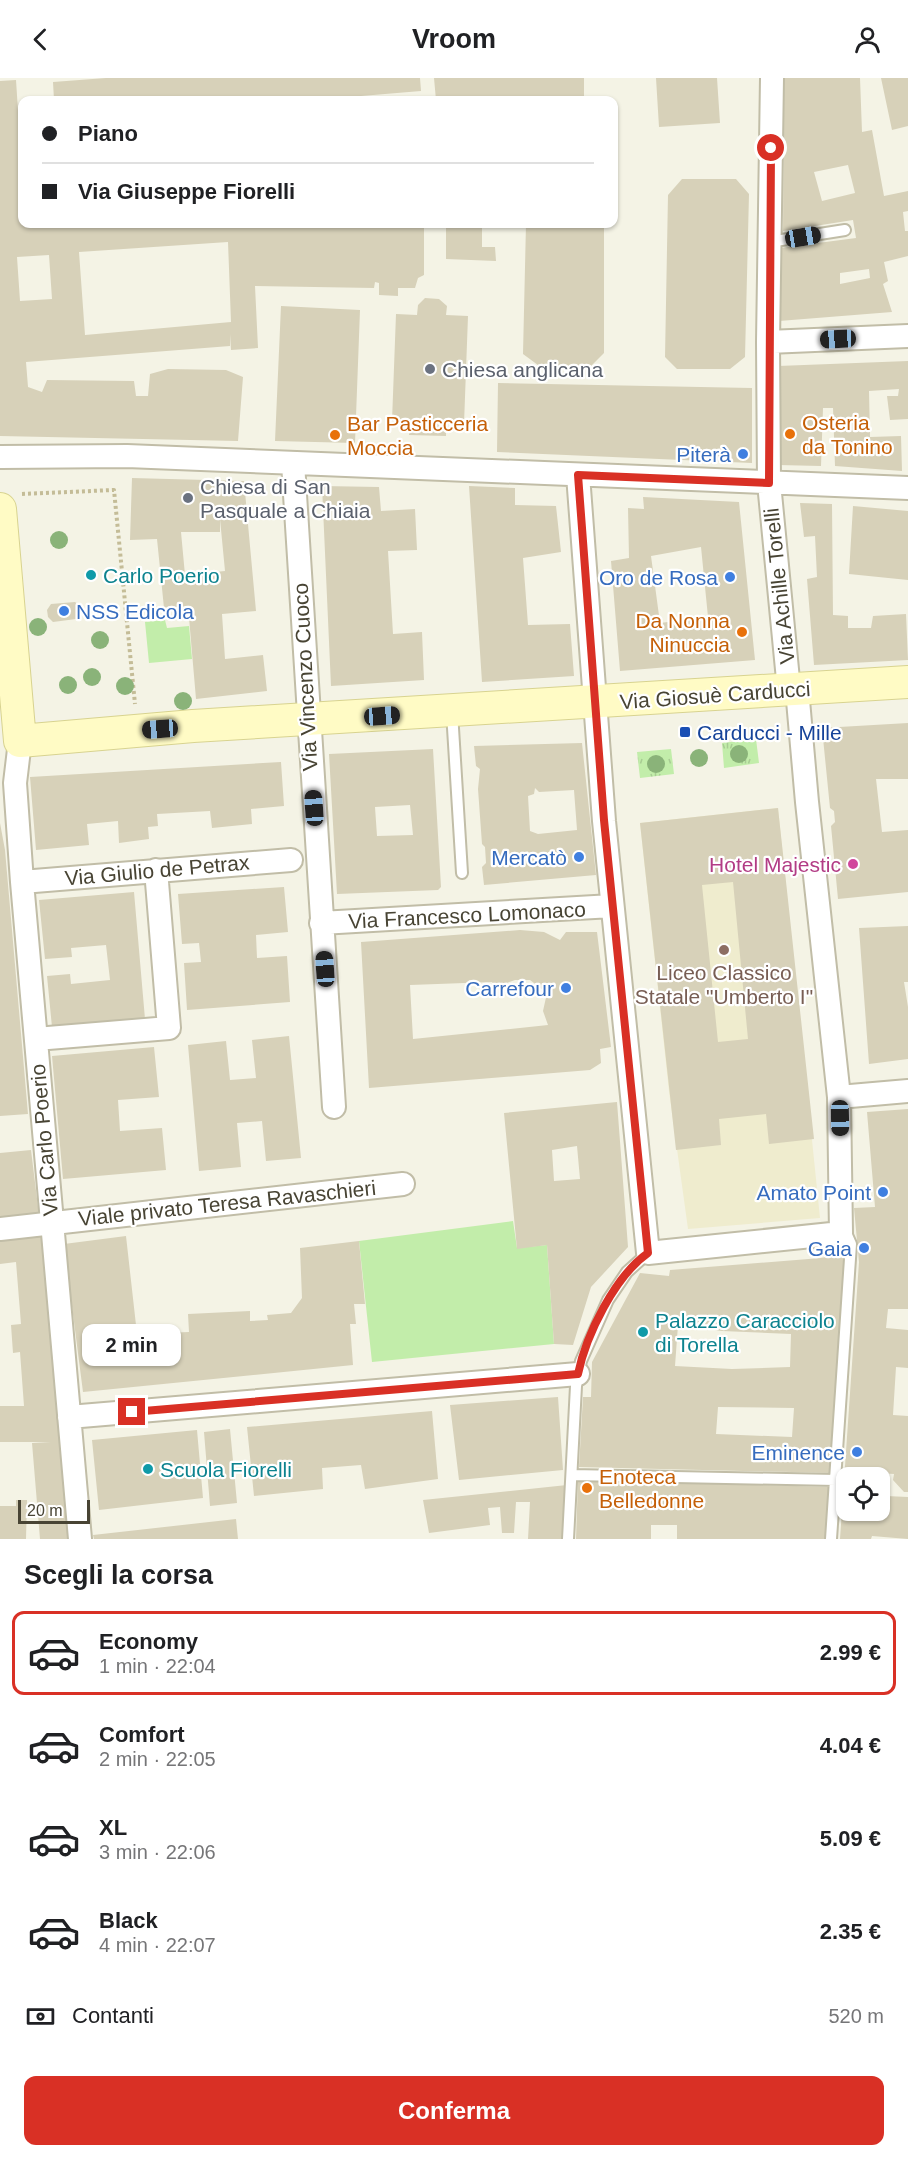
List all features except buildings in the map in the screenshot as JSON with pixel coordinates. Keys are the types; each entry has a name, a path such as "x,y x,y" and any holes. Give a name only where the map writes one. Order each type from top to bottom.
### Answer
{"street":[{"name":"Via Achille Torelli","path":"772,78 768,342 769,483 839,1097 842,1233"},
{"path":"768,342 908,336"},
{"path":"0,457 127,456 908,488"},
{"name":"Via Vincenzo Cuoco","path":"293,463 334,1107"},
{"path":"578,475 612,906 648,1253 842,1233"},
{"path":"8,501 7,671 20,741"},
{"name":"Via Giosuè Carducci","path":"20,741 193,726 452,712 908,682"},
{"name":"Via Carlo Poerio","path":"20,741 15,783 22,882 80,1539"},
{"name":"Via Giulio de Petrax","path":"22,882 291,860"},
{"path":"36,1040 169,1028 156,870"},
{"name":"Via Francesco Lomonaco","path":"321,923 612,906"},
{"path":"839,1097 908,1091"},
{"name":"Viale privato Teresa Ravaschieri","path":"0,1229 403,1184"},
{"path":"69,1417 578,1374"}],"lane":[{"path":"769,242 845,230"},
{"path":"452,712 462,873"},
{"path":"837,1467 851,1244 847,1235 842,1233"},
{"path":"568,1539 578,1374 585,1347 608,1300 627,1272 648,1253"},
{"path":"572,1475 836,1480 831,1539"}],"path":[{"path":"114,483 135,706"},
{"path":"8,501 114,490"}],"shaded area":[{"name":"Liceo Classico Statale \"Umberto I\"","path":"778,808 820,1218 688,1229 669,1091 640,823"}],"green space":[{"path":"165,620 167,628 189,626 192,659 149,663 145,622"},
{"path":"756,739 759,763 724,768 722,743"},
{"path":"671,749 674,774 640,778 637,752"},
{"path":"513,1221 517,1248 547,1245 554,1344 372,1362 359,1241"}],"place":[{"name":"Chiesa anglicana","path":"430,369"},
{"name":"Osteria da Tonino","path":"790,434"},
{"name":"Bar Pasticceria Moccia","path":"335,435"},
{"name":"Piterà","path":"743,454"},
{"name":"Chiesa di San Pasquale a Chiaia","path":"188,498"},
{"name":"Carlo Poerio","path":"91,575"},
{"name":"Oro de Rosa","path":"730,577"},
{"name":"NSS Edicola","path":"64,611"},
{"name":"Da Nonna Ninuccia","path":"742,632"},
{"name":"Carducci - Mille","path":"685,732"},
{"name":"Mercatò","path":"579,857"},
{"name":"Hotel Majestic","path":"853,864"},
{"name":"Liceo Classico Statale \"Umberto I\"","path":"724,950"},
{"name":"Carrefour","path":"566,988"},
{"name":"Amato Point","path":"883,1192"},
{"name":"Gaia","path":"864,1248"},
{"name":"Palazzo Caracciolo di Torella","path":"643,1332"},
{"name":"Eminence","path":"857,1452"},
{"name":"Scuola Fiorelli","path":"148,1469"},
{"name":"Enoteca Belledonne","path":"587,1488"}],"route":[{"path":"132,1412 578,1374 585,1347 608,1300 627,1272 648,1253 604,820 578,475 769,483 768,342 771,148"}]}
